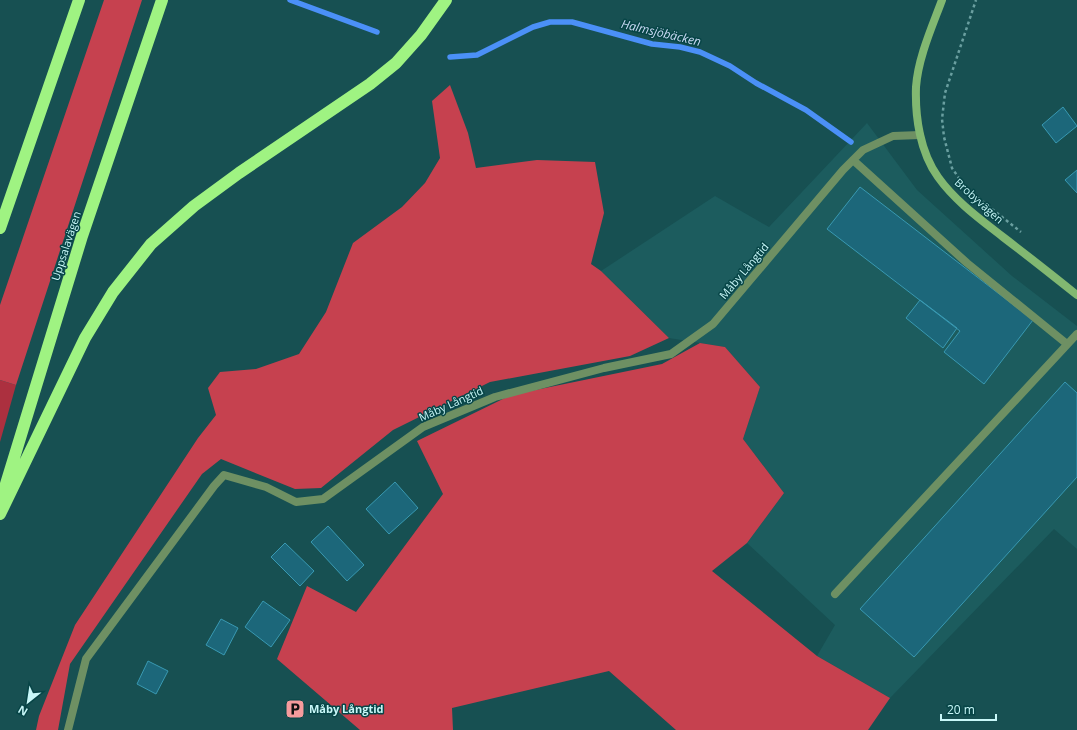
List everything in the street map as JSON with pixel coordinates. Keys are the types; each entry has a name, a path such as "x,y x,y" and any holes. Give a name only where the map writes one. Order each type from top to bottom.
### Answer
{"highway":[{"path":"0,228 79,0"},
{"name":"Uppsalavägen","path":"0,502 82,236 162,0"},
{"path":"0,514 85,338 113,292 152,244 194,206 239,173 370,84 391,67 421,35 446,0"}],"street":[{"name":"Brobyvägen","path":"942,0 923,52 916,86 917,113 920,135 928,159 938,177 962,204 1077,295"}],"lane":[{"name":"Måby Långtid","path":"68,730 86,659 214,486 224,475 266,487 296,502 323,499 423,427 473,406 495,397 604,368 671,354 713,324 862,150 893,136 920,135"},
{"path":"853,160 967,263 1067,344"},
{"path":"835,594 1077,334"}],"path":[{"path":"965,187 952,168 944,137 942,119 945,93 976,0"},
{"path":"971,192 1027,237"}],"shaded area":[{"path":"104,0 142,0 16,385 0,380 0,305"},
{"path":"450,85 468,133 476,168 537,160 595,162 604,213 591,264 601,271 669,338 630,356 490,382 393,430 321,488 295,489 221,459 202,474 70,664 58,730 36,730 39,716 75,625 198,438 216,415 208,388 220,372 256,369 299,354 326,312 353,243 402,207 425,183 440,158 432,101"},
{"path":"867,123 917,190 1012,276 1077,326 1077,549 1054,529 890,698 817,656 835,625 747,543 784,493 743,439 760,387 725,347 669,338 601,271 715,196 769,227"},
{"path":"700,343 725,347 760,387 743,439 784,493 747,543 712,571 817,656 890,698 868,730 676,730 609,671 452,708 453,730 360,730 277,659 307,586 356,612 443,494 417,441 511,395 662,364"},
{"path":"0,380 16,385 0,442"}],"building":[{"path":"1063,107 1077,126 1056,143 1042,125"},
{"path":"1077,170 1077,193 1065,180"},
{"path":"860,187 1033,320 984,384 944,352 960,331 827,229"},
{"path":"920,300 957,328 943,348 906,318"},
{"path":"1065,382 1077,393 1077,477 914,657 860,609"},
{"path":"395,482 418,508 389,534 366,509"},
{"path":"328,526 364,565 347,581 311,542"},
{"path":"285,543 314,571 300,586 271,557"},
{"path":"263,601 290,620 271,647 245,627"},
{"path":"221,619 238,628 224,655 206,645"},
{"path":"148,661 168,671 156,694 137,684"}],"waterway":[{"name":"Halmsjöbäcken","path":"290,0 377,32"},
{"name":"Halmsjöbäcken","path":"450,57 477,55 533,27 550,22 572,22 652,44 680,47 700,52 730,66 756,83 806,110 851,142"}],"place":[{"name":"Måby Långtid","path":"295,709"}]}
